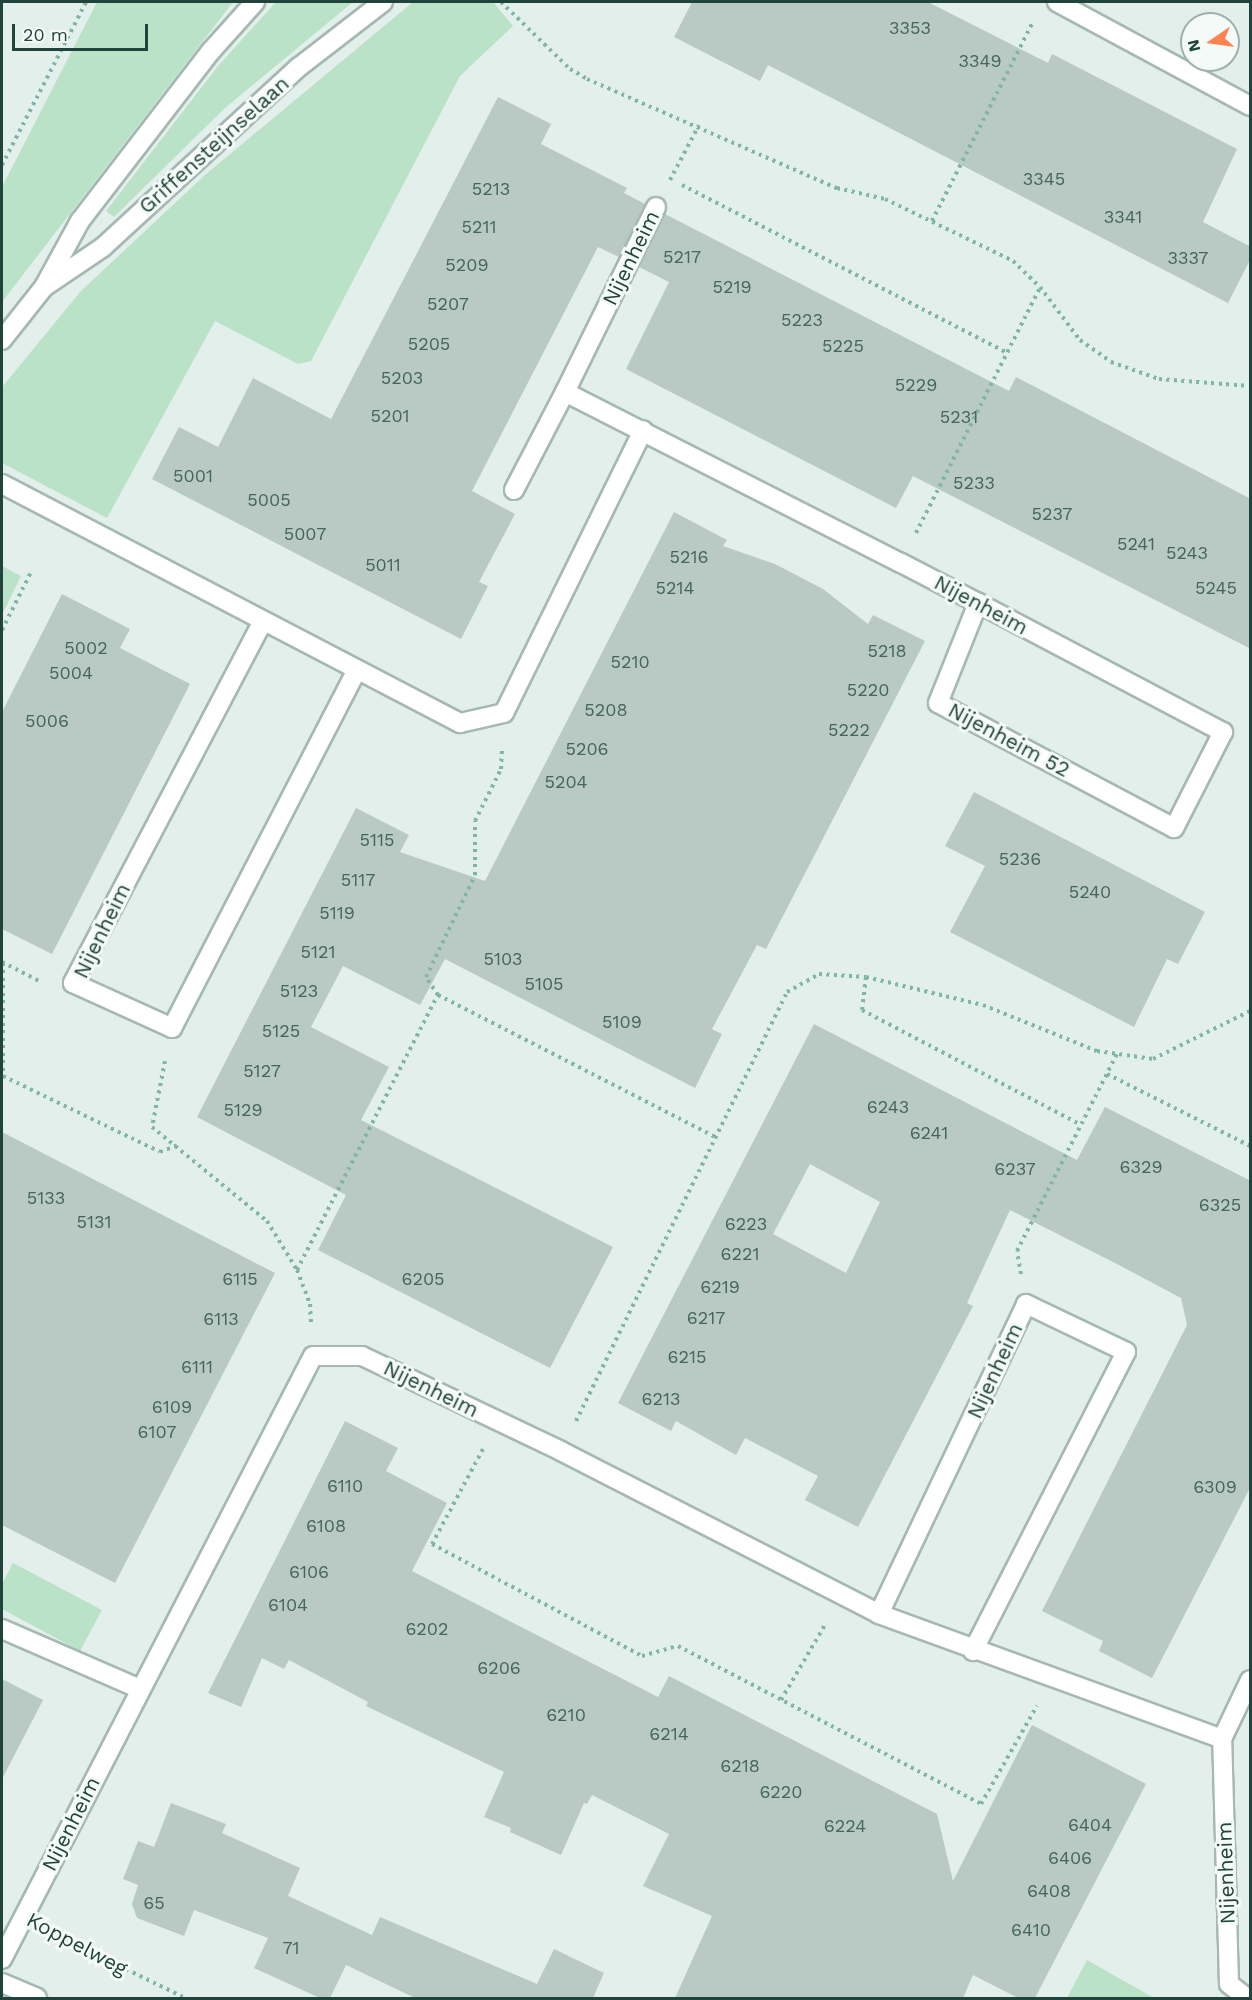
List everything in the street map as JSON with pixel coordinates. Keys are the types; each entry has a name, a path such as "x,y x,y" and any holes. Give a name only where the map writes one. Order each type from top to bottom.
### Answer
{"street":[{"name":"Griffensteijnselaan","path":"2,340 44,287 80,221 211,51 255,2"},
{"name":"Griffensteijnselaan","path":"44,287 103,248 299,68 383,2"},
{"path":"1057,2 1251,106"},
{"name":"Nijenheim","path":"514,490 656,207"},
{"name":"Nijenheim","path":"565,392 901,563 1223,732 1174,828"},
{"path":"2,484 356,671 460,723 504,713 643,430"},
{"name":"Nijenheim 52","path":"978,603 938,703 1174,828"},
{"name":"Nijenheim","path":"172,1028 73,983 263,621"},
{"path":"172,1028 356,671"},
{"name":"Nijenheim","path":"879,1614 1026,1304 1126,1352 973,1651"},
{"name":"Nijenheim","path":"2,1959 313,1356 362,1356 561,1451 879,1614 973,1651 1222,1739"},
{"path":"2,1629 140,1689"},
{"name":"Nijenheim","path":"1247,1998 1228,1984 1222,1739 1251,1680"},
{"path":"2,1983 37,1998"}],"path":[{"path":"2,165 86,2"},
{"path":"504,3 570,69 587,80 699,125 837,188 885,199 1013,261 1040,287 1080,340 1111,362 1159,379 1251,386"},
{"path":"932,221 1033,22"},
{"name":"Nijenheim","path":"656,207 699,125"},
{"path":"671,179 1006,353"},
{"path":"901,563 1040,287"},
{"path":"2,630 31,572"},
{"path":"504,713 501,770 476,821 475,875 426,977 438,994 716,1137"},
{"path":"73,983 48,986 2,962 2,1076 160,1152 178,1144"},
{"path":"561,1451 786,992 819,974 866,977 983,1005 1097,1051 1153,1059 1251,1011"},
{"path":"866,977 862,1010 1081,1125"},
{"path":"297,1270 438,994"},
{"path":"172,1028 152,1127 178,1144 267,1221 297,1270 310,1304 313,1356"},
{"path":"1026,1304 1017,1251 1117,1054"},
{"path":"1107,1074 1251,1146"},
{"path":"498,1421 432,1544 642,1656 678,1647 981,1804 1052,1679"},
{"path":"782,1700 842,1595"},
{"name":"Koppelweg","path":"24,1916 64,1941 185,1998"}],"green space":[{"path":"97,2 233,2 2,302 2,187"},
{"path":"276,2 353,2 225,108 114,217 106,211 218,66"},
{"path":"413,2 493,2 513,26 460,76 311,361 298,364 215,321 107,518 2,463 2,387 81,291 205,175"},
{"path":"2,566 21,576 2,615"},
{"path":"13,1563 102,1610 80,1651 2,1609 2,1584"},
{"path":"1087,1960 1154,1998 1067,1998"}],"building":[{"path":"692,2 928,2 1048,63 1052,54 1237,149 1203,222 1251,247 1251,258 1228,303 768,65 760,81 674,37"},
{"path":"498,97 551,124 541,144 627,188 624,193 645,204 619,257 598,247 472,491 515,514 479,582 488,586 461,639 152,479 179,427 218,447 253,378 331,419"},
{"path":"665,214 1009,391 1016,377 1251,499 1251,649 913,476 896,508 626,369 669,282 639,267"},
{"path":"674,512 727,540 723,546 775,564 823,589 868,624 873,615 925,641 766,949 757,945 712,1029 722,1034 695,1088 445,959 420,1005 343,966 311,1027 389,1067 361,1120 613,1247 550,1368 318,1250 346,1195 197,1117 356,808 409,835 400,852 485,881"},
{"path":"62,594 130,629 120,648 190,684 52,954 2,929 2,712"},
{"path":"974,792 1205,912 1178,964 1167,959 1134,1027 950,932 985,866 945,846"},
{"path":"814,1024 1077,1160 1105,1107 1251,1181 1251,1486 1152,1678 1099,1651 1103,1641 1042,1611 1187,1325 1181,1298 1117,1264 1010,1210 967,1303 973,1306 858,1527 805,1500 818,1476 745,1438 736,1455 676,1421 671,1431 618,1403","holes":["810,1164 880,1202 846,1273 773,1234"]},
{"path":"2,1132 275,1273 115,1583 2,1525"},
{"path":"345,1421 398,1448 386,1471 447,1503 412,1571 658,1697 669,1676 937,1814 953,1881 1032,1725 1146,1784 1035,1998 1018,1998 973,1975 963,1998 675,1998 712,1916 643,1886 669,1834 592,1795 587,1804 584,1803 561,1855 510,1832 511,1828 484,1817 504,1772 366,1706 368,1702 289,1660 284,1669 262,1658 241,1707 208,1693"},
{"path":"2,1679 43,1700 2,1779"},
{"path":"171,1803 226,1824 222,1833 300,1868 288,1896 372,1935 380,1917 537,1984 554,1949 604,1973 593,1998 415,1998 346,1965 330,1998 320,1998 254,1968 268,1938 194,1910 184,1936 137,1918 132,1904 138,1885 123,1879 138,1841 154,1847"}]}
